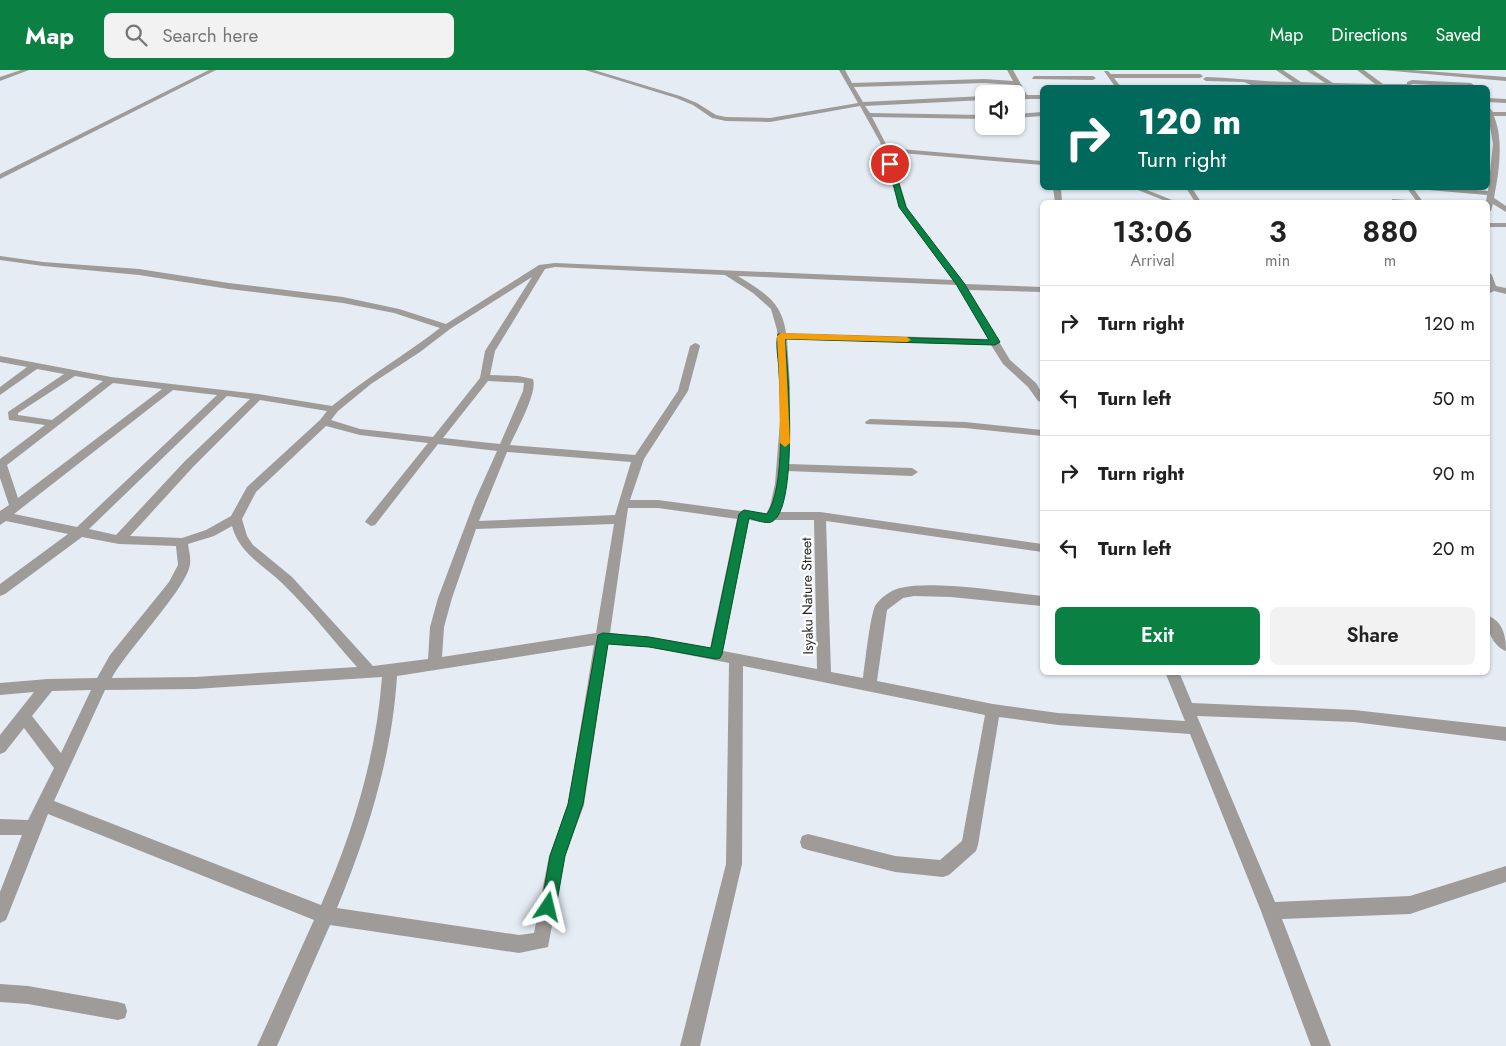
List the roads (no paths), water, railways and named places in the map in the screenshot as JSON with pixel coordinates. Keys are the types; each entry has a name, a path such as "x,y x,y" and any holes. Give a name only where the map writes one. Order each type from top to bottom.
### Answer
{"street":[{"path":"0,79 26,70"},
{"path":"0,177 213,70"},
{"path":"588,70 678,97 695,104 714,117 726,119 770,120 862,104 975,98"},
{"path":"842,70 868,115 885,150 903,207 961,285 1006,362 1032,385 1040,396"},
{"path":"1010,70 1018,85"},
{"path":"1030,70 1035,81 1093,78"},
{"path":"1104,70 1118,85"},
{"path":"1187,70 1216,85"},
{"path":"1279,70 1301,85"},
{"path":"1309,70 1332,85"},
{"path":"1360,70 1380,85"},
{"path":"1386,70 1469,73 1506,79"},
{"path":"1462,70 1469,73"},
{"path":"1110,76 1203,77 1245,80 1253,85"},
{"path":"851,85 985,81 1012,85"},
{"path":"1410,85 1409,83 1412,82 1457,85"},
{"path":"1025,87 1030,88"},
{"path":"1025,97 1040,96"},
{"path":"1490,100 1506,101"},
{"path":"1490,111 1506,114"},
{"path":"1489,200 1490,175 1495,161 1498,130 1490,113"},
{"path":"868,115 975,117"},
{"path":"1025,116 1040,116"},
{"path":"1490,140 1506,144"},
{"path":"885,150 1040,163"},
{"path":"1490,151 1496,152"},
{"path":"1495,161 1506,161"},
{"path":"1490,175 1506,176"},
{"path":"1142,190 1168,200"},
{"path":"1445,190 1490,196 1506,210"},
{"path":"1490,225 1506,225"},
{"path":"0,258 43,264 139,272 343,300 396,311 447,327"},
{"path":"1,517 119,540 182,542 210,533 236,519 251,490 324,422 334,409 367,382 417,350 447,327 542,267 574,265 1040,289"},
{"path":"371,522 485,378 490,351 542,267"},
{"path":"728,273 770,304 778,314 784,392 785,449 778,501 773,516"},
{"path":"1490,290 1506,291"},
{"path":"781,336 995,342"},
{"path":"44,804 325,915 519,944 542,941 558,856 576,804 623,504 638,459 683,391 695,346"},
{"path":"0,359 111,380 258,397 334,409"},
{"path":"0,392 36,365"},
{"path":"52,424 13,418 13,412 73,373"},
{"path":"435,664 441,614 481,500 528,391 529,382 518,379 485,378"},
{"path":"15,506 0,464 111,380"},
{"path":"1,517 168,388"},
{"path":"0,591 78,533 225,393"},
{"path":"119,540 189,464 258,397"},
{"path":"324,422 360,432 436,441 638,459"},
{"path":"870,422 965,425 1040,433"},
{"path":"783,467 912,472"},
{"path":"623,504 658,504 744,514 769,519 773,516 820,516 1040,548"},
{"path":"716,654 744,514"},
{"name":"Isyaku Nature Street","path":"820,516 824,675"},
{"path":"236,519 242,537 249,548 288,580 370,672"},
{"path":"473,525 622,519"},
{"path":"0,914 33,828 63,768 101,684 115,659 174,585 184,565 182,542"},
{"path":"869,684 881,608 891,598 900,593 914,590 951,592 1040,601"},
{"path":"1490,624 1506,645"},
{"path":"0,690 48,685 195,683 390,671 603,638 649,642 716,654 993,710 1058,719 1195,728"},
{"path":"690,1046 734,864 736,658"},
{"path":"267,1046 325,915 359,829 379,760 387,712 390,671"},
{"path":"1173,675 1270,912 1322,1046"},
{"path":"0,748 48,685"},
{"path":"1186,709 1354,716 1506,734"},
{"path":"808,842 895,864 943,869 970,845 993,710"},
{"path":"24,717 63,768"},
{"path":"0,827 33,828"},
{"path":"1270,912 1410,905 1506,874"},
{"path":"0,993 28,994 118,1011"}]}
